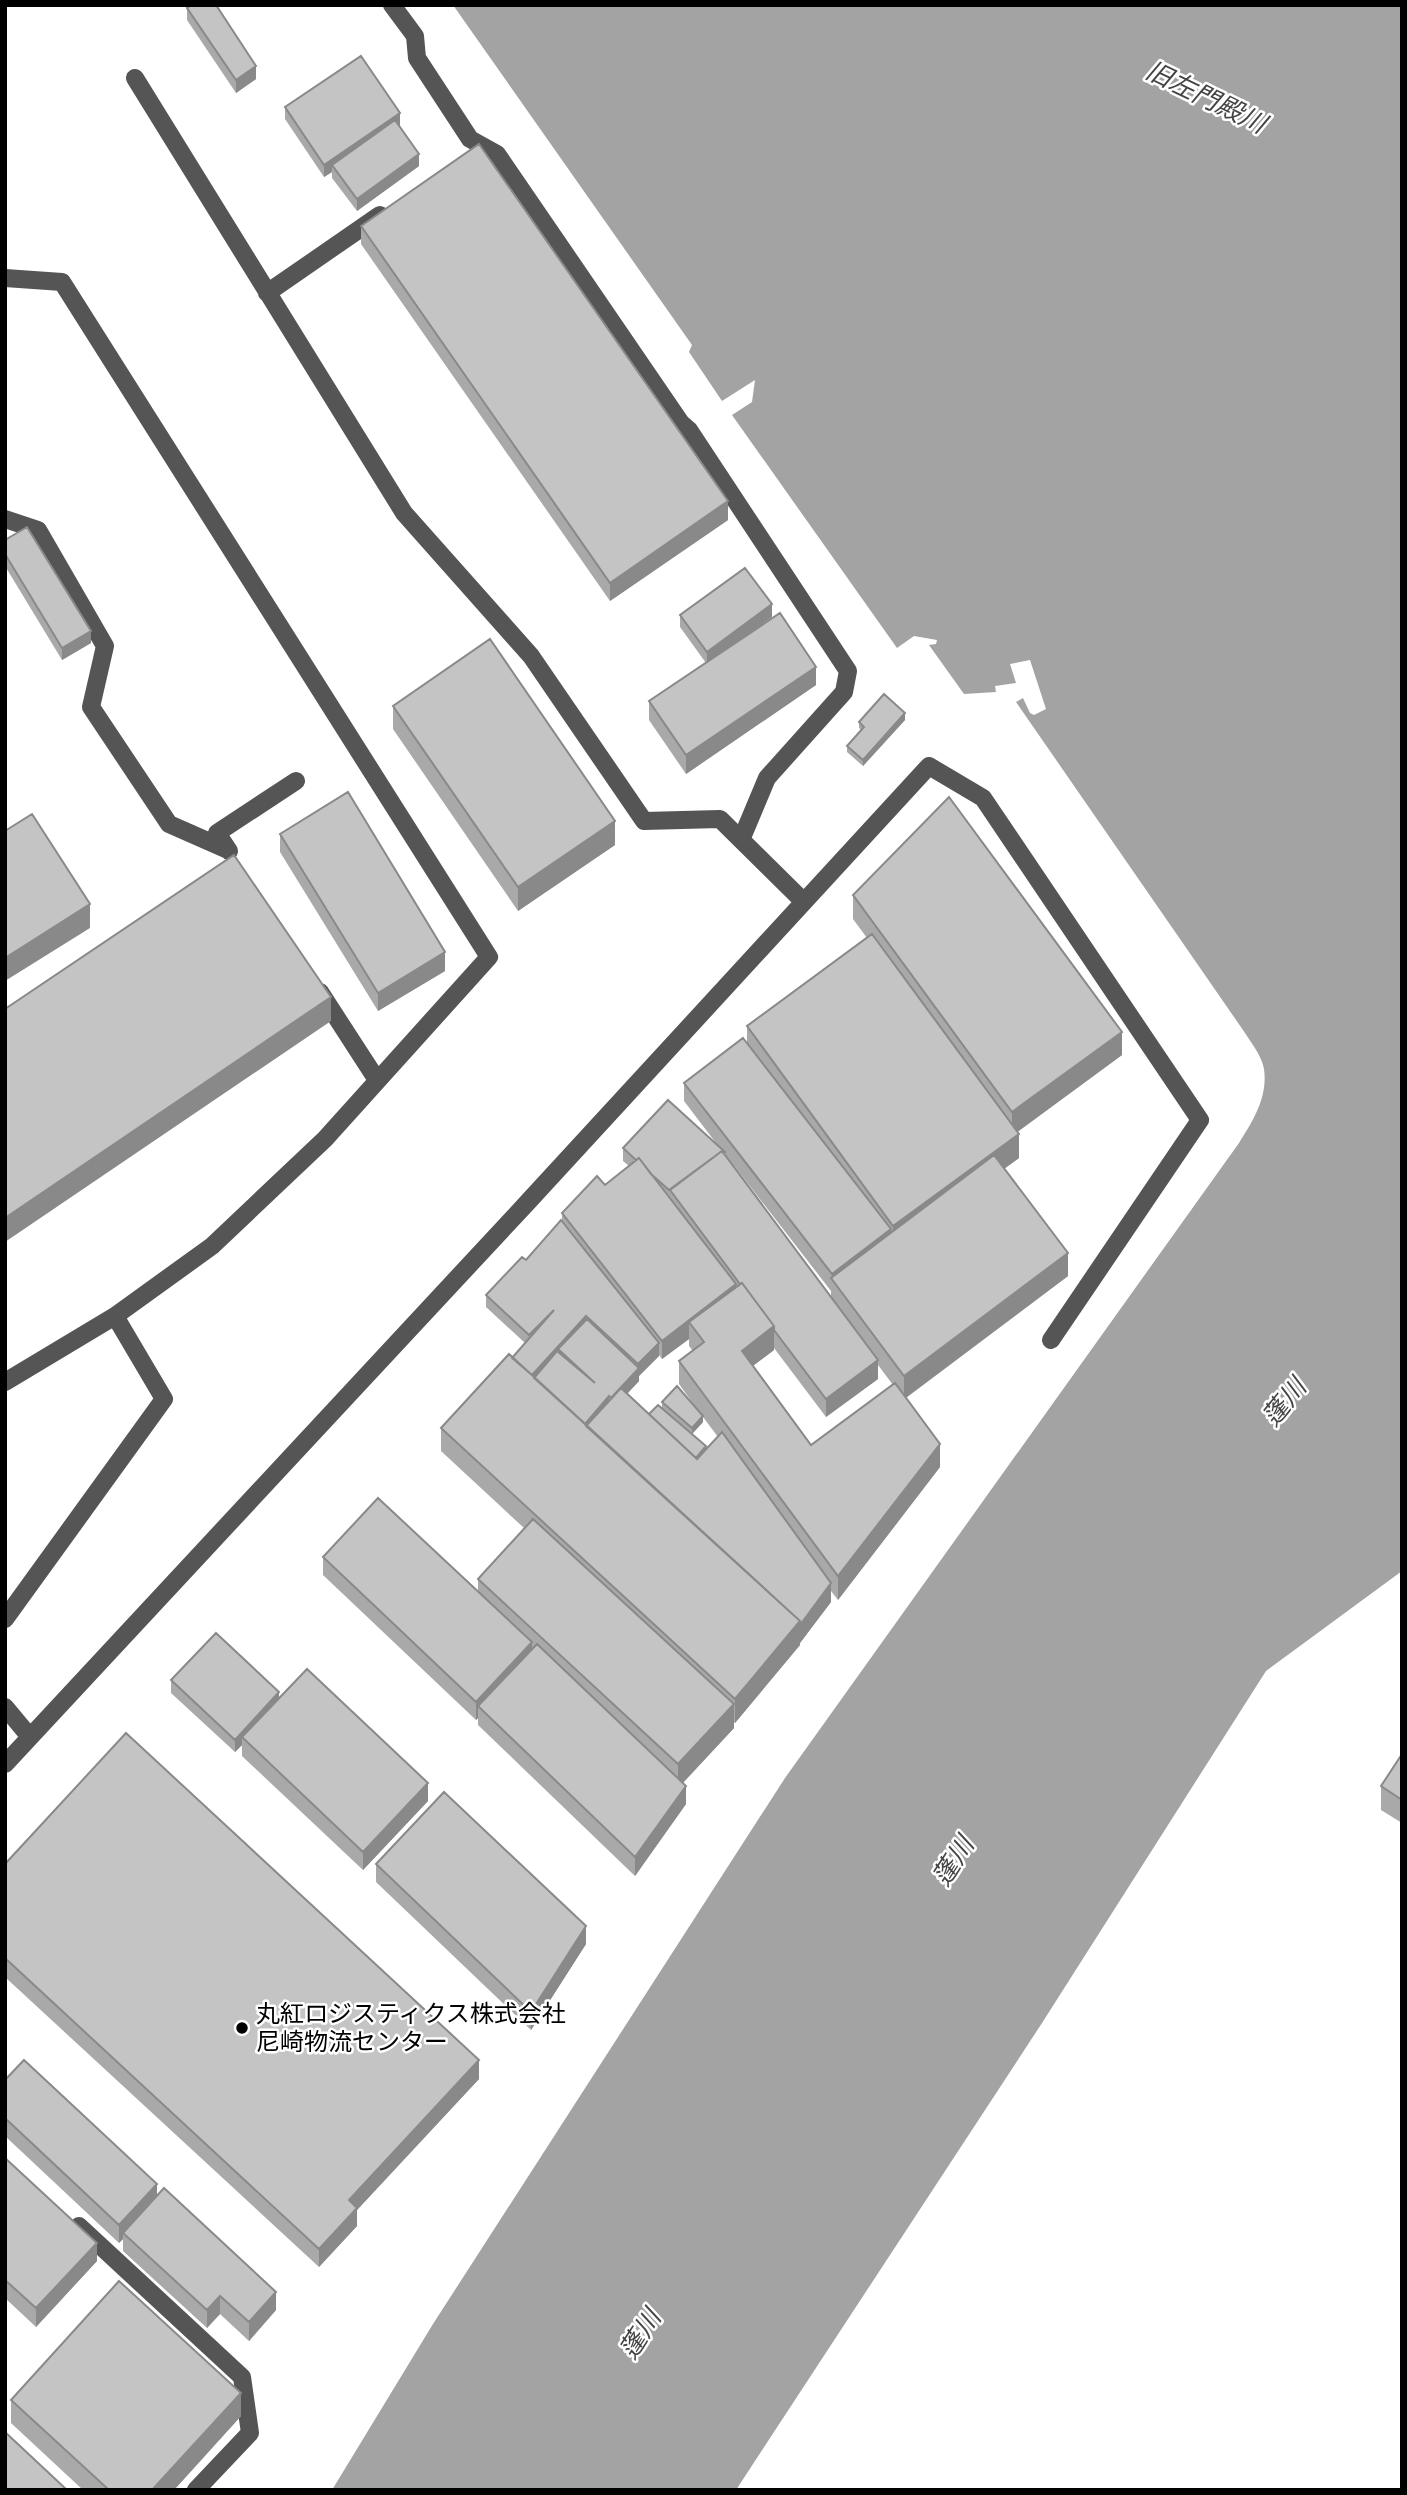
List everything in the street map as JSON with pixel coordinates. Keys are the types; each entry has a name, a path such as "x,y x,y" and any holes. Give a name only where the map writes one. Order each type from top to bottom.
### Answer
{"street":[{"path":"392,5 415,36 417,58 470,139 497,154 681,423 689,430 848,671 844,692 767,778 741,840"},
{"path":"135,78 404,513 531,656 644,821 720,819 804,902"},
{"path":"267,293 397,203"},
{"path":"5,278 62,282 489,957 325,1139 212,1246 116,1316 5,1382"},
{"path":"5,519 38,530 105,646 91,707 169,824 232,856 217,833 296,781"},
{"path":"5,1764 929,766 983,798 1200,1120 1051,1340"},
{"path":"310,977 377,1080"},
{"path":"5,1619 164,1399 116,1316"},
{"path":"5,1707 30,1737"},
{"path":"65,2213 242,2377 250,2433 196,2490"}],"water":[{"path":"453,5 1402,5 1402,1571 1266,1671 1042,2023 736,2490 332,2490 433,2324 785,1778 1239,1143 1262,1099 1264,1069 1243,1030 1016,702 1023,698 1030,713 1034,715 1046,709 1030,660 1010,664 1016,683 995,686 996,692 964,694 929,645 936,644 937,640 914,636 897,648 732,415 752,402 755,380 722,401 689,352 692,345"}],"building":[{"path":"191,5 216,5 256,66 236,80 187,8"},
{"path":"361,56 400,113 324,165 285,107"},
{"path":"395,120 419,154 357,199 332,165"},
{"path":"479,144 728,501 610,583 361,226"},
{"path":"27,527 91,631 62,648 5,554 5,540"},
{"path":"745,568 772,604 707,652 680,615"},
{"path":"780,613 816,667 686,755 649,701"},
{"path":"490,639 615,821 518,887 393,706"},
{"path":"884,694 905,713 863,760 847,746 864,727 859,722"},
{"path":"348,792 445,952 378,993 280,834"},
{"path":"949,797 1122,1032 1012,1112 853,895"},
{"path":"32,814 90,904 5,958 5,831"},
{"path":"234,855 331,997 5,1218 5,1009"},
{"path":"872,934 1019,1134 893,1226 747,1026"},
{"path":"743,1038 891,1229 832,1274 684,1083"},
{"path":"668,1100 725,1152 722,1151 669,1190 651,1174 639,1158 636,1160 623,1148"},
{"path":"722,1151 878,1360 826,1399 670,1190"},
{"path":"994,1155 1068,1253 904,1376 831,1278"},
{"path":"639,1158 736,1284 662,1341 562,1213 597,1176 605,1185"},
{"path":"561,1220 659,1343 638,1364 586,1316 532,1375 512,1358 554,1310 529,1335 486,1295 522,1257 526,1260"},
{"path":"742,1283 774,1326 742,1351 811,1445 895,1383 940,1444 838,1576 679,1361 704,1342 689,1322"},
{"path":"587,1319 639,1368 611,1398 609,1396 585,1424 534,1378 557,1351 595,1383 558,1349"},
{"path":"509,1354 800,1621 735,1699 441,1428"},
{"path":"677,1386 703,1416 692,1428 662,1402"},
{"path":"621,1388 697,1459 722,1432 831,1583 800,1625 800,1621 586,1426"},
{"path":"658,1405 706,1446 696,1458 649,1414"},
{"path":"378,1498 532,1642 476,1702 323,1557"},
{"path":"533,1519 734,1704 678,1764 478,1579"},
{"path":"216,1633 279,1692 235,1740 171,1680"},
{"path":"537,1644 686,1786 635,1857 478,1706"},
{"path":"307,1669 428,1783 363,1852 242,1737"},
{"name":"丸紅ロジスティクス株式会社 尼崎物流センター","path":"126,1733 479,2060 349,2200 357,2208 319,2249 5,1958 5,1864"},
{"path":"1402,1754 1402,1800 1381,1786"},
{"path":"444,1792 586,1926 531,2012 376,1864"},
{"path":"24,2060 157,2184 119,2225 5,2118 5,2080"},
{"path":"5,2158 97,2243 36,2308 5,2280"},
{"path":"164,2188 276,2292 249,2322 220,2296 207,2310 123,2233"},
{"path":"119,2281 241,2393 152,2490 109,2490 11,2400"},
{"path":"5,2432 67,2490 5,2490"}],"place":[{"name":"丸紅ロジスティクス株式会社 尼崎物流センター","path":"242,2028"}],"water label":[{"name":"旧左門殿川","path":"1206,97"},
{"name":"蓬川","path":"1284,1402"},
{"name":"蓬川","path":"953,1861"},
{"name":"蓬川","path":"640,2334"}]}
